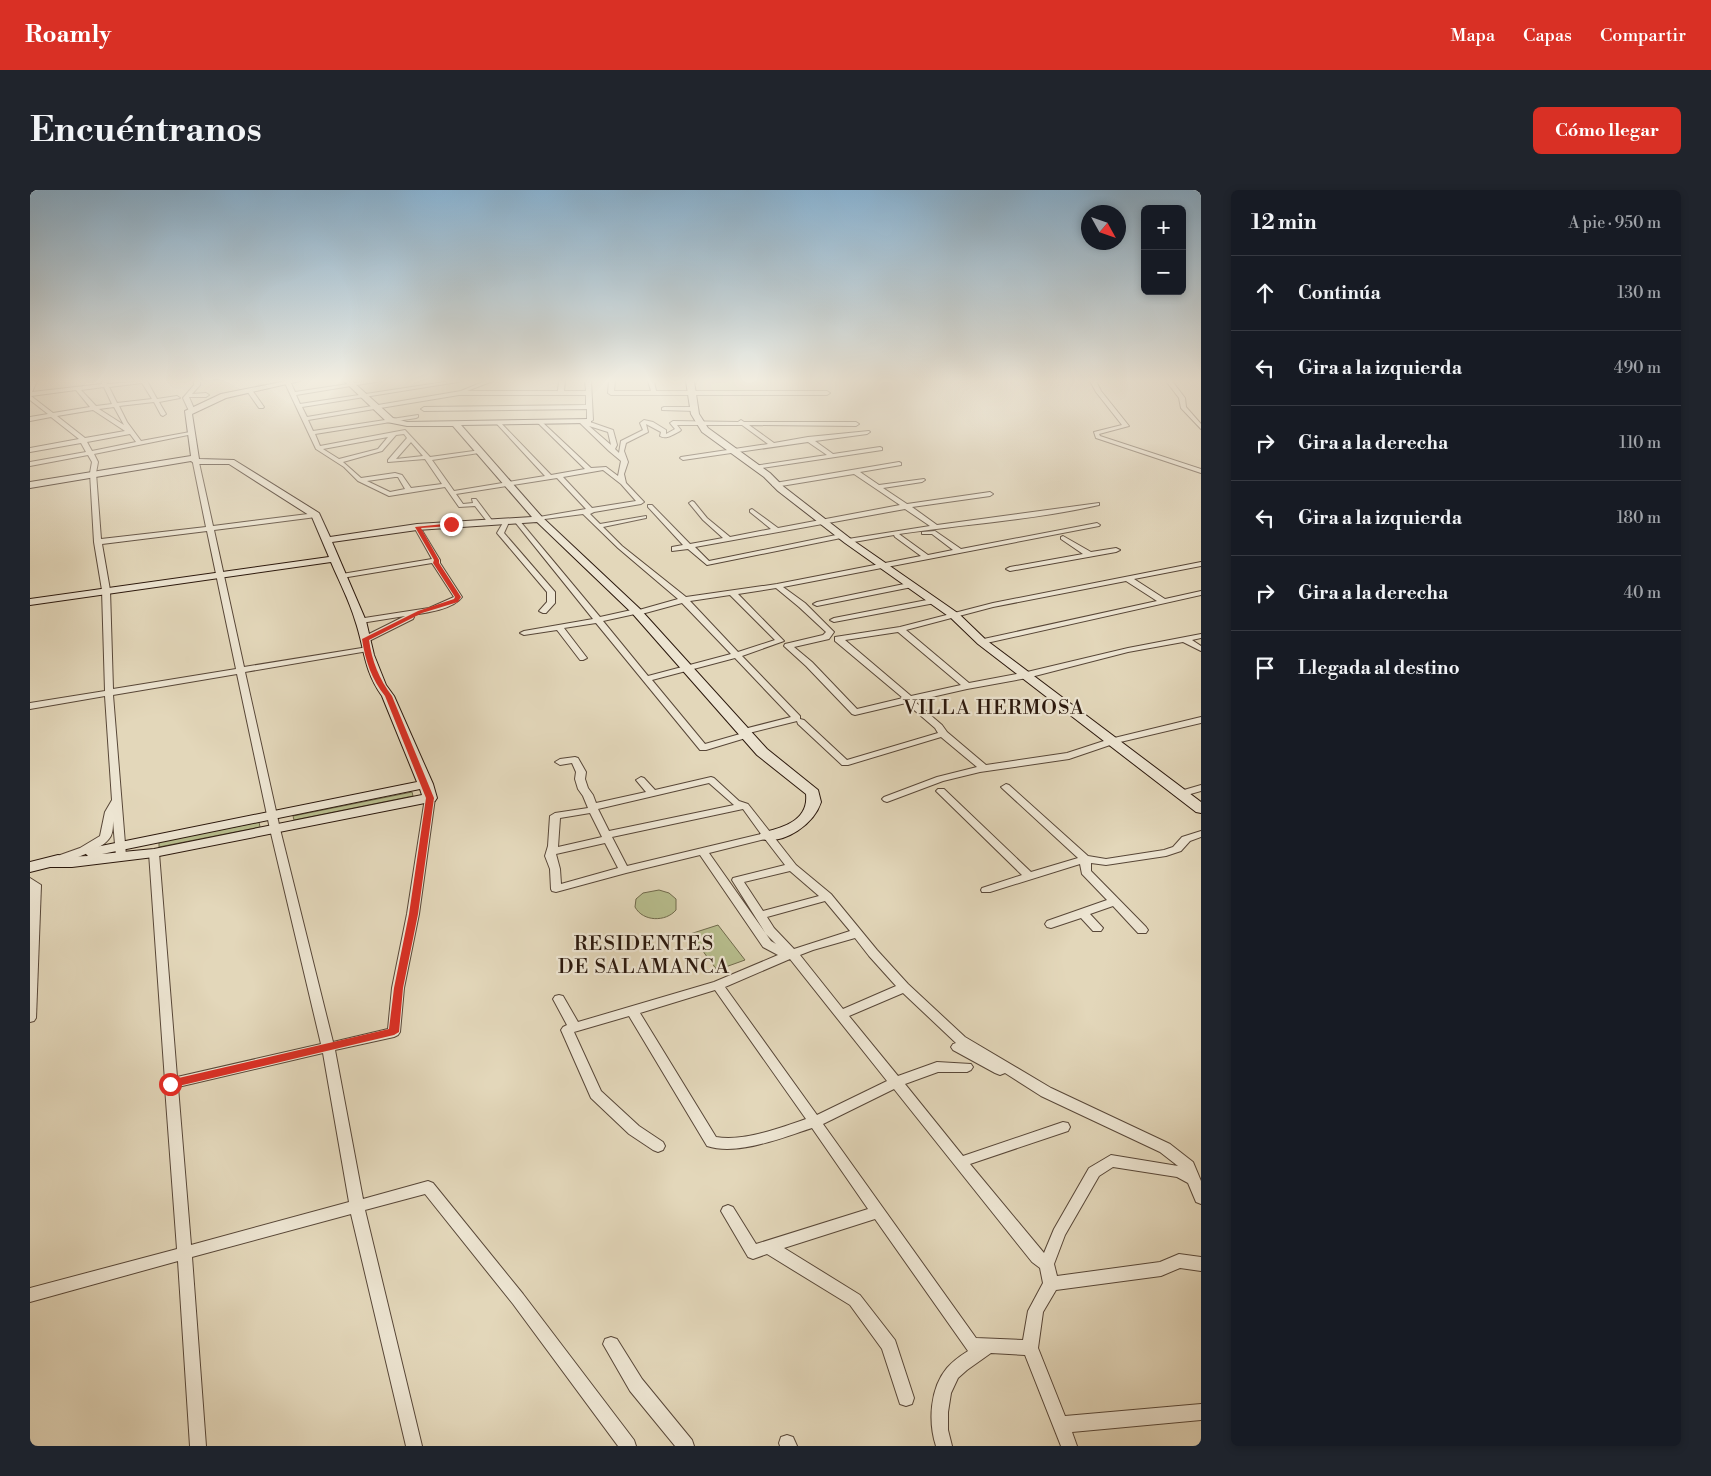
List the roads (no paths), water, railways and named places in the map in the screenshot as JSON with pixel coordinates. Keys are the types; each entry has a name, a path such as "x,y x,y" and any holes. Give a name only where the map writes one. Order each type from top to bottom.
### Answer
{"street":[{"path":"30,440 39,448"},
{"path":"30,450 83,440 92,453 95,462 93,473 98,542 105,588 109,693 121,851"},
{"path":"136,440 140,444"},
{"path":"30,464 162,440"},
{"path":"191,440 275,829 328,1047 358,1207 414,1446"},
{"path":"315,440 318,448 338,461 360,480 389,494 445,485"},
{"path":"318,448 361,440"},
{"path":"338,461 380,450 389,440"},
{"path":"409,440 390,461 479,451"},
{"path":"411,440 428,458 461,506 478,504"},
{"path":"469,440 539,519 637,612 744,734 774,762 813,793 815,800 801,822 791,830 776,836 766,836 624,870 556,889 556,869 550,856 555,816 710,780 736,803 745,806 766,836 792,867 827,897 904,987 961,1040 1046,1092"},
{"path":"514,440 548,476"},
{"path":"557,440 589,470"},
{"path":"601,440 625,465 620,474 623,483"},
{"path":"611,450 614,445 613,440"},
{"path":"622,460 623,442 628,440"},
{"path":"719,440 756,467 823,522 908,585 955,616 982,642 1201,809"},
{"path":"766,440 772,444"},
{"path":"683,458 804,440"},
{"path":"809,440 831,455"},
{"path":"1106,440 1201,471"},
{"path":"756,467 880,449"},
{"path":"30,485 93,473 195,460 231,462 316,515 361,621 368,655 380,685 388,696 428,791 413,914 398,988 394,1032 170,1084"},
{"path":"775,484 899,464"},
{"path":"327,540 417,527 539,519 641,502 623,483 604,468 451,493"},
{"path":"854,471 908,506 936,527"},
{"path":"360,480 395,474 400,476 409,490"},
{"path":"558,475 592,510"},
{"path":"878,486 922,480"},
{"path":"467,490 491,523"},
{"path":"675,549 908,506 990,494"},
{"path":"692,503 705,519 729,540"},
{"path":"650,506 707,563 845,538 1097,504"},
{"path":"517,521 703,748 797,718 684,600 620,547 586,514 592,510"},
{"path":"752,511 777,531"},
{"path":"98,542 316,515"},
{"path":"599,526 644,518"},
{"path":"506,522 500,533 551,592 551,603 543,611"},
{"path":"524,633 599,620 684,600 777,586 925,556 1096,525"},
{"path":"361,621 420,612 446,605 458,597 436,563 417,527"},
{"path":"925,556 898,536 933,532 960,551"},
{"path":"1063,538 1090,555"},
{"path":"1010,568 1116,550"},
{"path":"30,600 333,557"},
{"path":"342,576 436,560"},
{"path":"984,768 943,734 939,727 838,639 900,629 993,605 1201,564"},
{"path":"1127,578 1163,601"},
{"path":"817,604 908,585"},
{"path":"777,586 802,604 830,632 826,637 788,646 809,664 855,712 967,686 1026,675 1065,664 1201,636"},
{"path":"646,678 738,655 780,641 731,592"},
{"path":"982,642 1201,593"},
{"path":"834,620 932,601"},
{"path":"30,706 241,671 367,644 420,612"},
{"path":"560,628 583,658"},
{"path":"900,629 967,686"},
{"path":"1184,639 1201,649"},
{"path":"887,799 940,779 984,768 1069,756 1113,741 1201,720"},
{"path":"801,722 845,763 943,734"},
{"path":"560,762 575,760 581,772 580,779 583,789 624,870"},
{"path":"641,780 652,793"},
{"path":"1006,788 1085,858 1086,872 1142,930"},
{"path":"1180,794 1201,788"},
{"path":"30,867 121,851 273,815 428,791"},
{"path":"121,851 154,853 275,829 428,791"},
{"path":"941,791 1028,875"},
{"path":"50,862 100,842 106,835 109,810 117,800"},
{"path":"551,852 607,837 745,806"},
{"path":"986,890 1085,858 1106,862 1166,853 1177,849 1186,839 1201,834"},
{"path":"703,851 768,944 783,953 793,955"},
{"path":"154,853 170,1084 186,1252 198,1446"},
{"path":"792,867 737,880 770,931 793,955 1037,1257 1047,1264"},
{"path":"30,881 36,886 33,899 30,1018"},
{"path":"761,915 827,897"},
{"path":"1051,924 1114,902"},
{"path":"1083,913 1097,928"},
{"path":"658,1146 634,1130 596,1094 567,1030 633,1012 718,985 793,955 810,946 858,933"},
{"path":"718,985 972,1344 1030,1348"},
{"path":"841,1015 904,987"},
{"path":"559,1000 575,1028"},
{"path":"633,1012 712,1142 724,1144 766,1138 814,1122 896,1082 937,1067 967,1067"},
{"path":"957,1047 983,1062 1165,1148 1188,1166 1191,1178 1201,1198"},
{"path":"960,1162 1063,1127"},
{"path":"1069,1446 1030,1348 1036,1311 1051,1284 1047,1264 1059,1233 1094,1172 1111,1161 1178,1172 1191,1178"},
{"path":"30,1295 428,1187 518,1299 628,1446"},
{"path":"728,1211 753,1252 878,1212"},
{"path":"769,1247 842,1290 855,1300 888,1345 906,1398"},
{"path":"1051,1284 1161,1269 1179,1261 1201,1264"},
{"path":"611,1344 636,1385 686,1446"},
{"path":"944,1446 941,1440 940,1414 949,1378 962,1365 988,1346"},
{"path":"1061,1425 1201,1412"}],"district":[{"name":"VILLA HERMOSA","path":"994,708"},
{"name":"RESIDENTES DE SALAMANCA","path":"644,956"}]}
